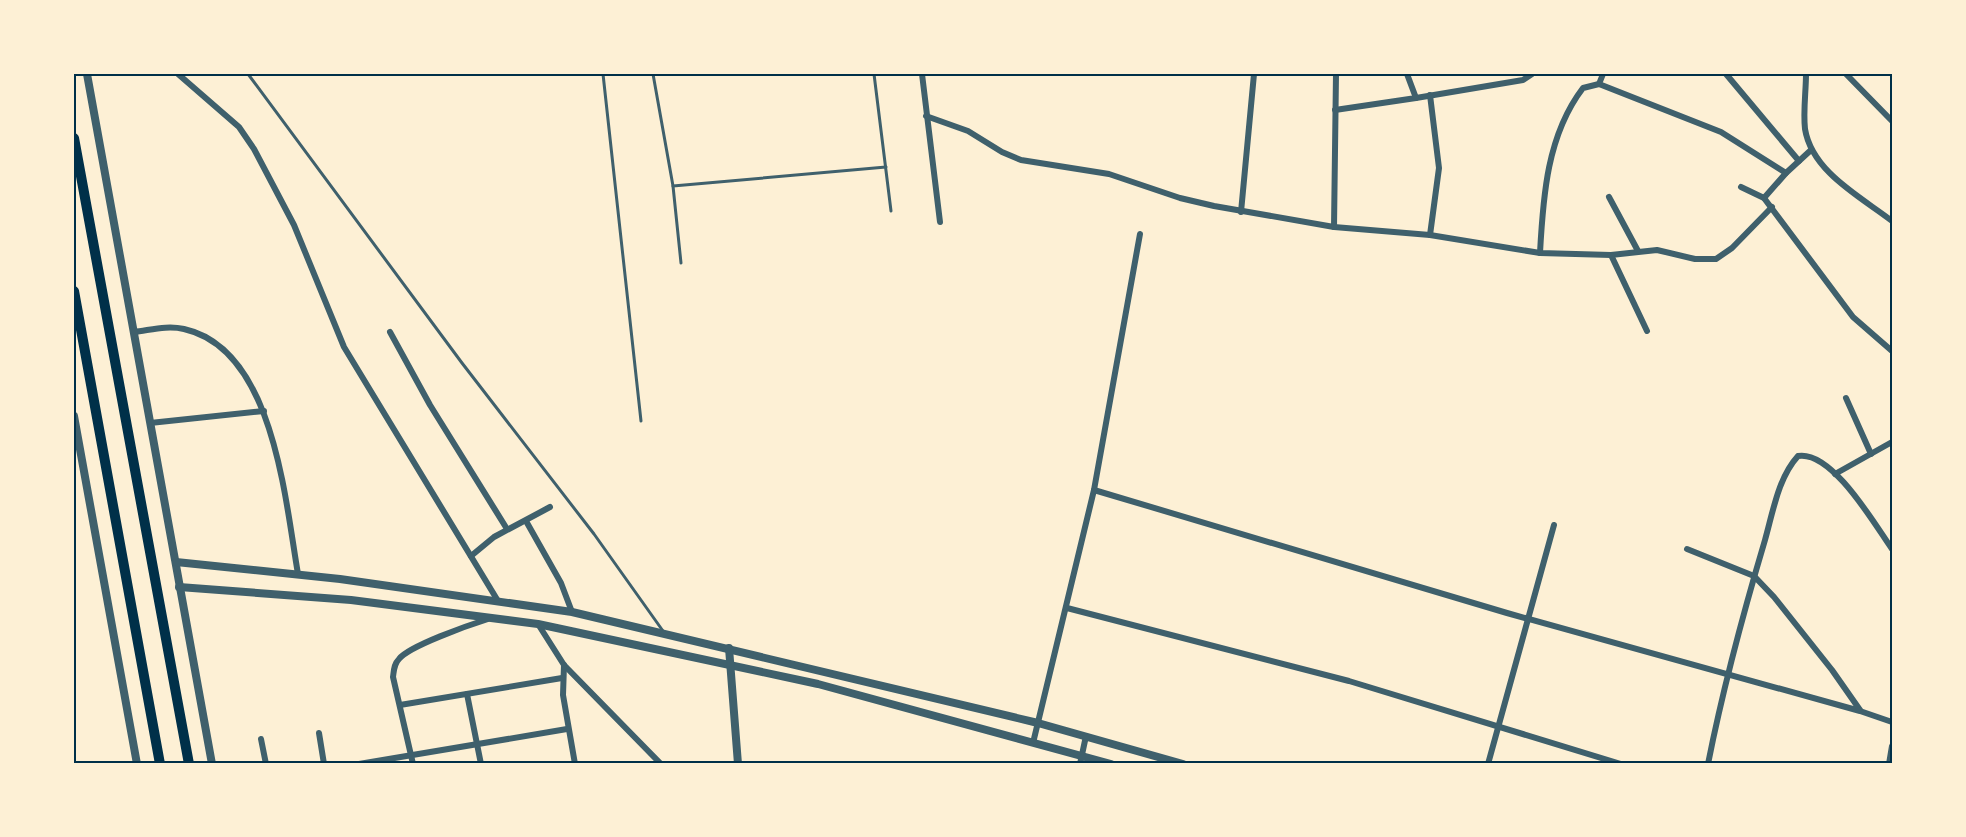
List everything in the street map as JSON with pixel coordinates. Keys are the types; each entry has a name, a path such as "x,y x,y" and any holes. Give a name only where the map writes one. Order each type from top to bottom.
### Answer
{"highway":[{"path":"74,138 189,764"},
{"path":"74,291 160,764"}],"street":[{"path":"87,74 212,764"},
{"path":"178,74 231,119 254,149 294,225 344,347 498,601"},
{"path":"922,74 940,222"},
{"path":"1241,212 1254,74"},
{"path":"1334,226 1336,74"},
{"path":"1407,74 1416,98"},
{"path":"1335,110 1523,80 1532,74"},
{"path":"1599,84 1604,74"},
{"path":"1726,74 1799,161"},
{"path":"1806,74 1805,128 1811,150 1833,176 1893,221"},
{"path":"1846,74 1893,121"},
{"path":"1540,253 1543,202 1555,140 1582,88 1599,84 1721,132 1786,173"},
{"path":"1430,95 1439,168 1430,235"},
{"path":"926,116 968,131 1002,153 1021,160 1108,174 1180,198 1241,212 1334,226 1430,235 1540,253 1611,255 1657,250 1695,259 1716,259 1732,248 1772,207"},
{"path":"1764,198 1811,150"},
{"path":"1741,187 1764,198 1853,317 1893,351"},
{"path":"1609,197 1638,251"},
{"path":"1033,743 1094,490 1140,234"},
{"path":"1611,255 1647,331"},
{"path":"134,332 166,327 200,334 224,349 251,385 264,411 284,491 298,574"},
{"path":"390,332 430,405 507,530"},
{"path":"1846,398 1871,454"},
{"path":"150,423 264,411"},
{"path":"74,416 137,764"},
{"path":"1835,474 1893,442"},
{"path":"1708,764 1726,675 1783,480 1792,462 1798,456 1807,454 1820,460 1835,474 1893,549"},
{"path":"1094,490 1528,618 1893,722"},
{"path":"471,556 507,530 550,507"},
{"path":"526,521 561,582 572,612"},
{"path":"1488,764 1496,727 1554,525"},
{"path":"1687,549 1754,576 1781,606 1860,711"},
{"path":"176,562 298,574 572,612 1038,723 1183,764"},
{"path":"179,587 351,600 538,624 818,684 1033,743 1081,760 1111,764"},
{"path":"1067,608 1349,681 1621,764"},
{"path":"413,764 393,677 399,658 426,643 492,617"},
{"path":"538,624 564,665 661,764"},
{"path":"729,648 738,764"},
{"path":"564,665 562,678 567,729 574,764"},
{"path":"400,705 562,678"},
{"path":"467,694 481,764"},
{"path":"359,764 567,729"},
{"path":"319,733 324,764"},
{"path":"1081,760 1086,736"},
{"path":"261,739 266,764"},
{"path":"1889,764 1893,746"}],"lane":[{"path":"248,74 462,363 594,534 664,633"},
{"path":"603,74 641,421"},
{"path":"653,74 673,186 681,263"},
{"path":"874,74 891,211"},
{"path":"673,186 886,167"}]}
